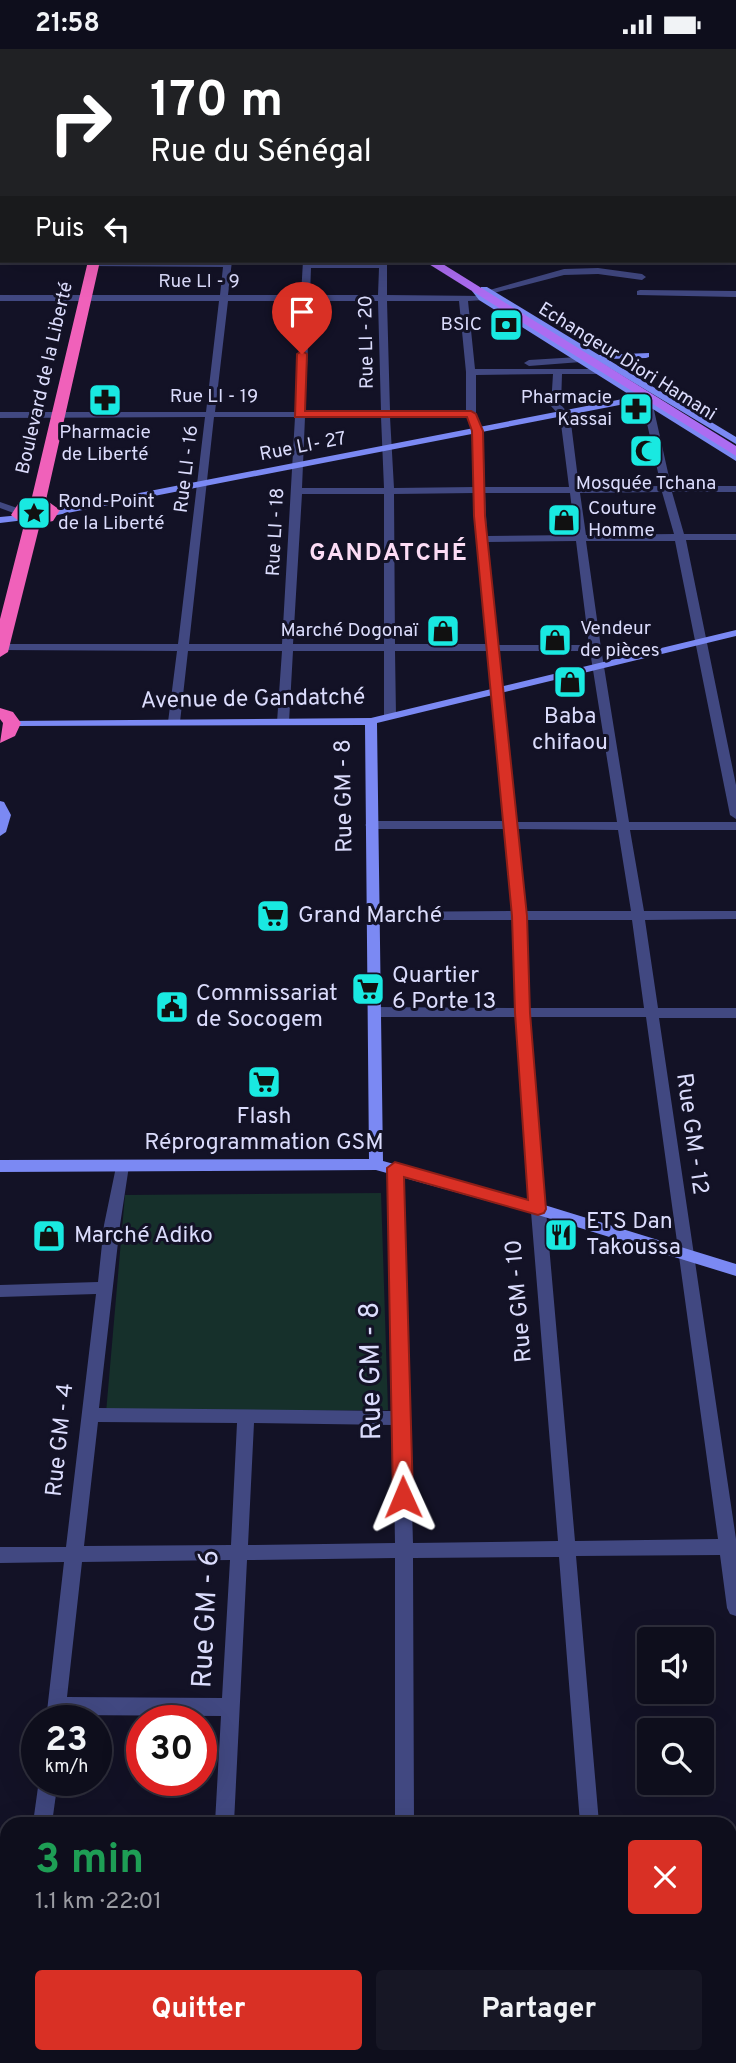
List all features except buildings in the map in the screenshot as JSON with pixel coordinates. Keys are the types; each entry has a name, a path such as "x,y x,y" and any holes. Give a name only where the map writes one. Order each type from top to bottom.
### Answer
{"highway":[{"name":"Boulevard de la Liberté","path":"38,504 93,263"},
{"path":"1,650 24,517 23,507 38,504 47,506 52,513 44,520 24,517"},
{"path":"0,738 9,732 4,713"}],"main road":[{"path":"433,263 483,292"},
{"path":"446,263 483,292"},
{"name":"Echangeur Diori Hamani","path":"483,292 676,412 735,444"}],"street":[{"name":"Rue LI - 16","path":"174,722 228,263"},
{"path":"307,263 383,263"},
{"name":"Rue LI - 18","path":"282,722 297,491 307,263"},
{"name":"Rue LI - 20","path":"383,263 382,336 385,449 389,491 390,716"},
{"name":"Rue LI - 9","path":"0,298 463,299 571,272 598,271 642,277"},
{"path":"483,292 600,357 735,444"},
{"path":"483,292 578,360 736,458"},
{"path":"640,293 736,293"},
{"path":"463,299 471,372 471,414 478,431"},
{"path":"600,357 646,355"},
{"path":"517,363 578,360"},
{"name":"Rue GM - 12","path":"558,371 556,406 565,415 595,648 638,915 685,1255 731,1547 736,1608"},
{"path":"471,372 596,371"},
{"path":"645,400 680,538 736,815"},
{"name":"Rue LI- 27","path":"52,513 645,400"},
{"name":"Rue LI - 19","path":"0,415 471,414"},
{"name":"Rue GM - 10","path":"478,431 478,490 520,916 522,1013 590,1817"},
{"path":"297,491 736,489"},
{"path":"0,505 24,517"},
{"path":"0,520 24,517"},
{"path":"482,539 736,537"},
{"name":"Avenue de Gandatché","path":"4,713 174,722 370,721 736,633"},
{"path":"1,650 184,647 595,648"},
{"name":"Rue GM - 8","path":"370,721 376,1164"},
{"path":"0,805 5,815 0,832"},
{"path":"371,825 736,826"},
{"path":"373,916 736,915"},
{"path":"374,1012 736,1013"},
{"path":"0,1165 376,1164 538,1209 736,1270"},
{"name":"Rue GM - 4","path":"57,1705 105,1289 122,1166"},
{"name":"Rue GM - 8","path":"395,1168 404,1550 405,1817"},
{"path":"0,1291 105,1289"},
{"path":"91,1415 401,1418"},
{"name":"Rue GM - 6","path":"225,1817 246,1418"},
{"path":"0,1555 731,1547"},
{"path":"112,1711 230,1707"},
{"path":"44,1817 46,1796"}],"green space":[{"path":"381,1193 388,1410 106,1413 125,1195"}],"place":[{"name":"BSIC","path":"506,325"},
{"name":"Pharmacie de Liberté","path":"105,400"},
{"name":"Pharmacie Kassai","path":"636,409"},
{"name":"Mosquée Tchana","path":"646,451"},
{"name":"Rond-Point de la Liberté","path":"34,513"},
{"name":"Couture Homme","path":"564,520"},
{"name":"Marché Dogonaï","path":"443,631"},
{"name":"Vendeur de pièces","path":"555,640"},
{"name":"Baba chifaou","path":"570,682"},
{"name":"Grand Marché","path":"273,916"},
{"name":"Quartier 6 Porte 13","path":"368,989"},
{"name":"Commissariat de Socogem","path":"172,1007"},
{"name":"Flash Réprogrammation GSM","path":"264,1082"},
{"name":"ETS Dan Takoussa","path":"561,1235"},
{"name":"Marché Adiko","path":"49,1236"}],"district":[{"name":"GANDATCHÉ","path":"389,554"}],"route":[{"path":"302,354 299,414 471,414 478,431 480,516 520,916 522,1013 538,1209 395,1168 403,1497"}]}
